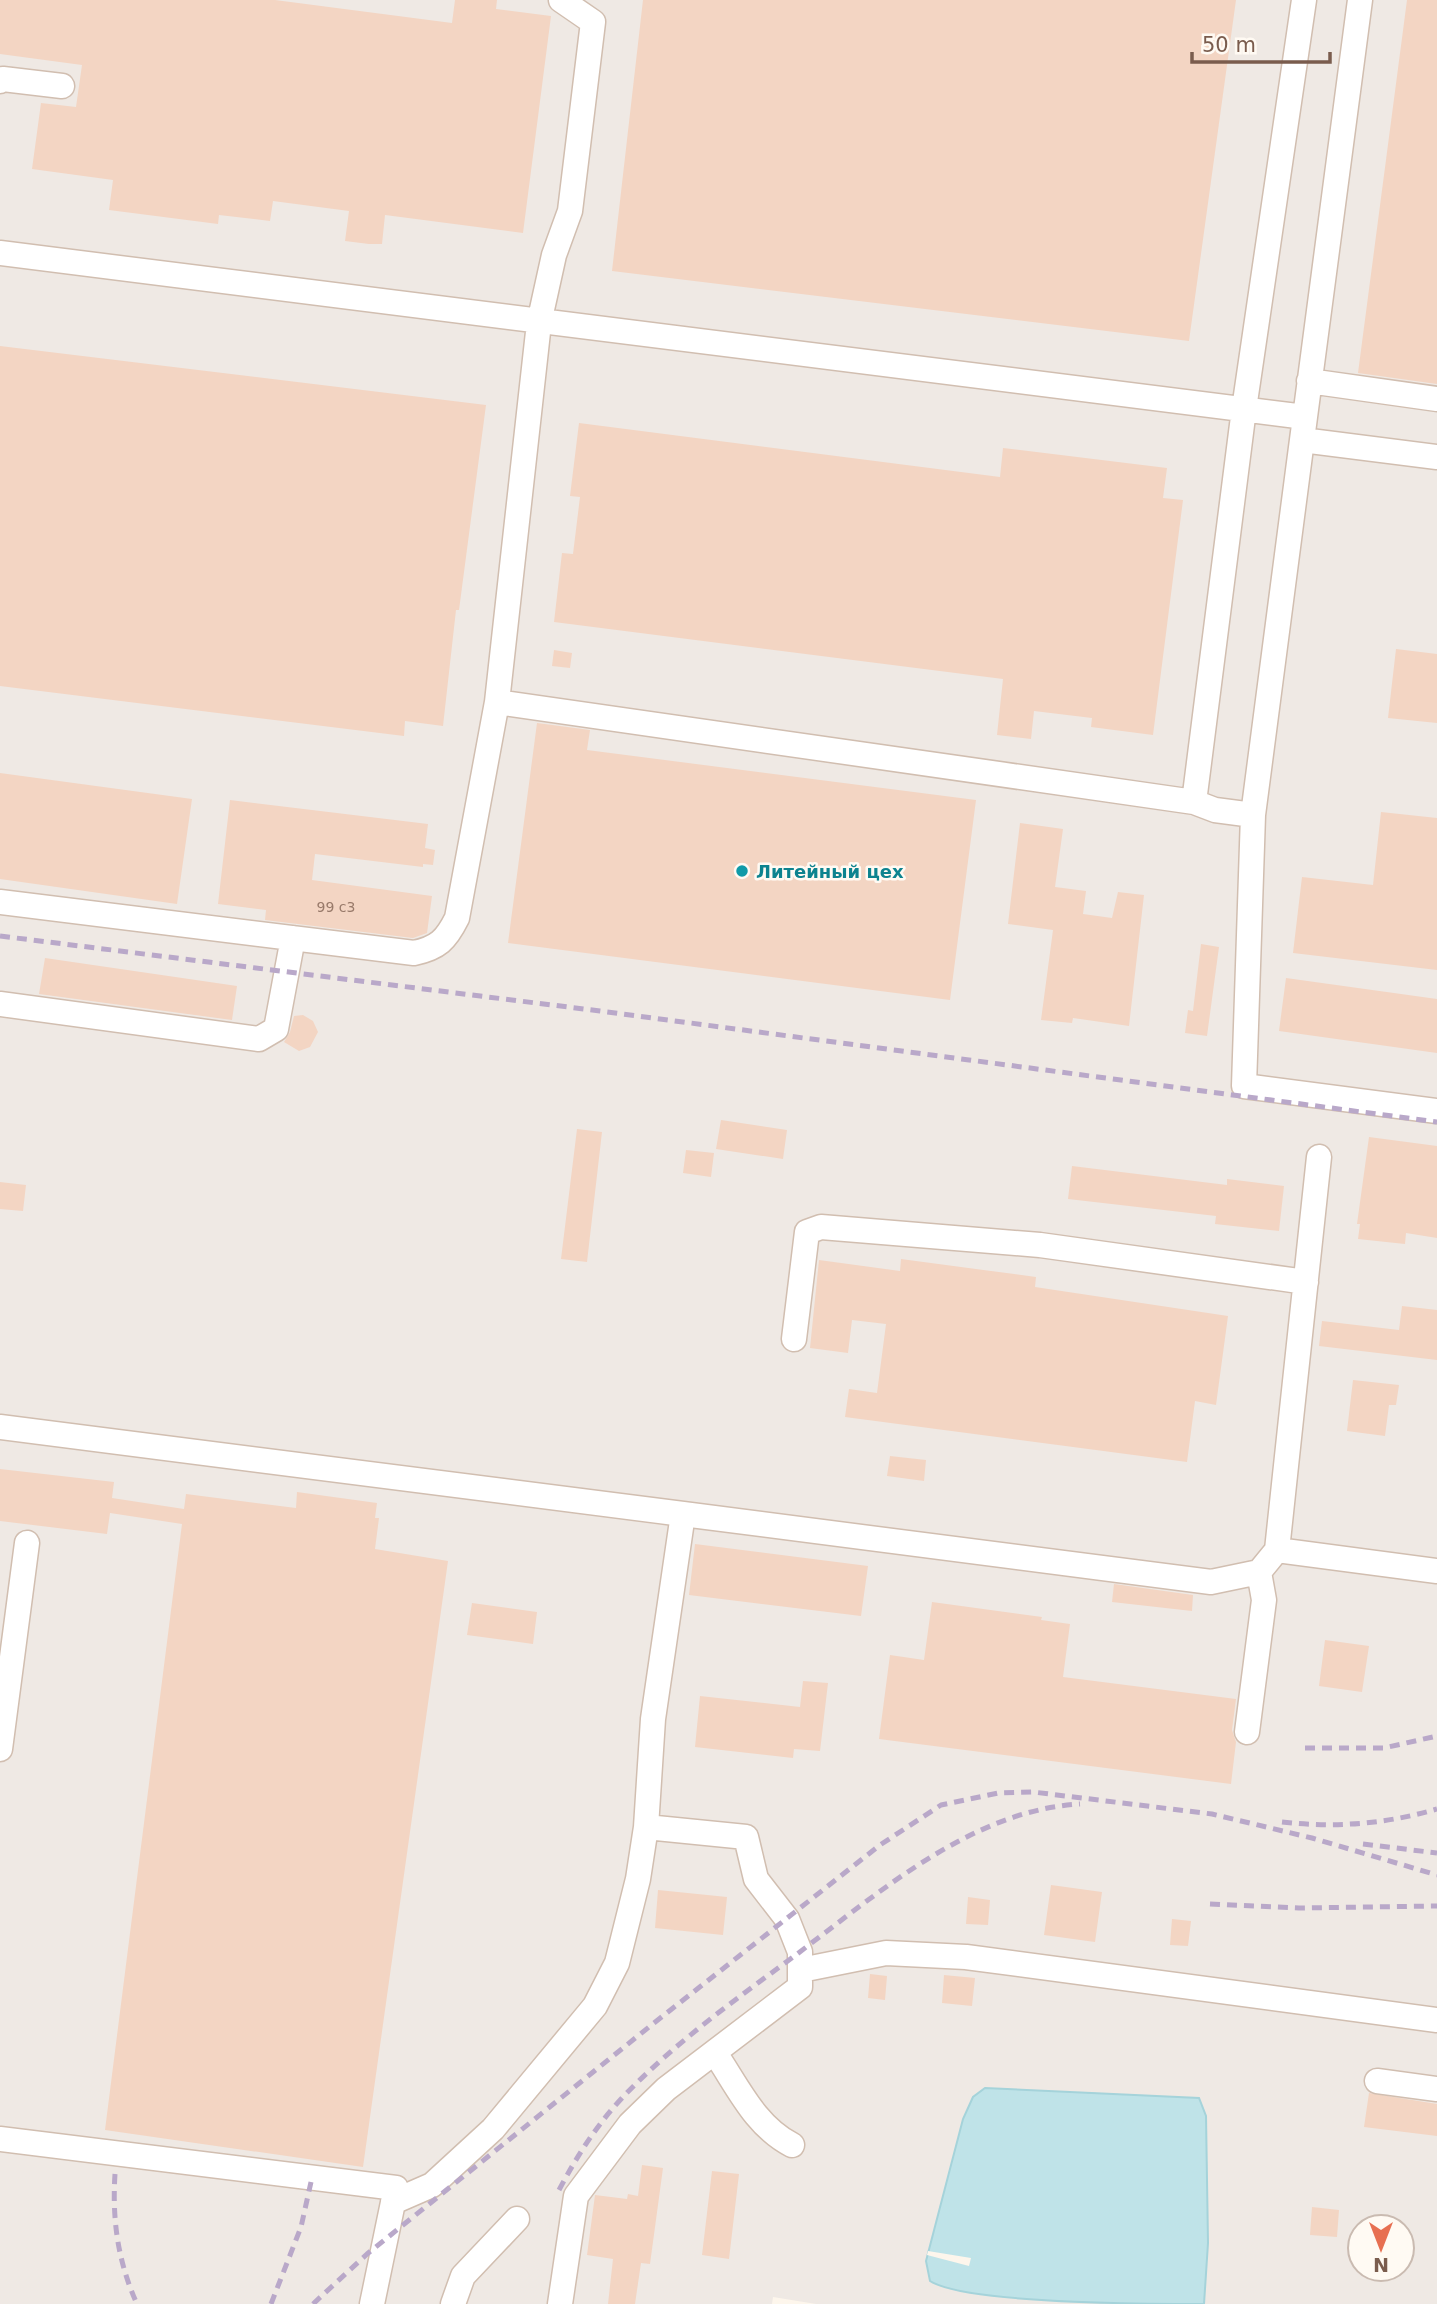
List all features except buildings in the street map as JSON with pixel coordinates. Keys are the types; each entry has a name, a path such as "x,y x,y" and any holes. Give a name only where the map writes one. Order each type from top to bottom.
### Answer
{"lane":[{"path":"0,902 414,953 433,949 447,938 457,918 497,702 540,323 554,255 570,211 593,22 561,0"},
{"path":"1194,802 1244,409 1304,0"},
{"path":"1360,0 1253,816 1244,1086 1437,1111"},
{"path":"0,81 3,79 62,86"},
{"path":"0,253 540,323 1244,409 1304,428 1437,457"},
{"path":"1309,381 1437,399"},
{"path":"497,702 1194,802 1215,810 1253,816"},
{"path":"0,1004 259,1039 276,1029 293,938"},
{"path":"0,1427 1211,1583 1259,1572 1277,1550 1319,1157"},
{"path":"794,1339 807,1233 821,1227 1040,1245 1306,1282"},
{"path":"393,2202 432,2185 493,2129 595,2006 617,1963 638,1879 646,1827 653,1719 683,1514"},
{"path":"0,1749 27,1543"},
{"path":"1277,1550 1437,1571"},
{"path":"1247,1732 1264,1600 1259,1572"},
{"path":"560,2304 576,2196 630,2124 666,2089 800,1987 800,1952 787,1919 755,1879 746,1837 646,1827"},
{"path":"802,1970 886,1953 966,1957 1437,2020"},
{"path":"715,2053 758,2119 772,2134 792,2145"},
{"path":"1377,2081 1437,2089"},
{"path":"0,2139 396,2188 372,2304"},
{"path":"453,2304 463,2276 517,2219"}],"shaded area":[{"path":"0,0 1437,0 1437,2304 816,2304 773,2297 772,2304 0,2304"}],"water":[{"path":"985,2088 1199,2098 1206,2116 1208,2243 1204,2304 1103,2303 1019,2298 950,2289 930,2281 926,2261 963,2119 973,2097"}],"pier":[{"path":"928,2251 971,2258 969,2266 927,2255"}],"railway":[{"path":"0,936 600,1011 1437,1122"},
{"path":"1305,1748 1384,1748 1437,1736"},
{"path":"313,2304 367,2254 654,2023 880,1845 941,1805 998,1793 1033,1792 1212,1814 1312,1838 1437,1875"},
{"path":"559,2190 595,2130 661,2060 702,2025 855,1910 925,1861 962,1839 1000,1822 1039,1810 1080,1804"},
{"path":"1282,1822 1321,1825 1360,1823 1437,1809"},
{"path":"1363,1844 1437,1853"},
{"path":"1210,1904 1299,1908 1437,1906"},
{"path":"115,2174 114,2208 118,2241 125,2272 137,2304"},
{"path":"271,2304 301,2227 311,2182"}],"place":[{"name":"Литейный цех","path":"742,871"}]}
